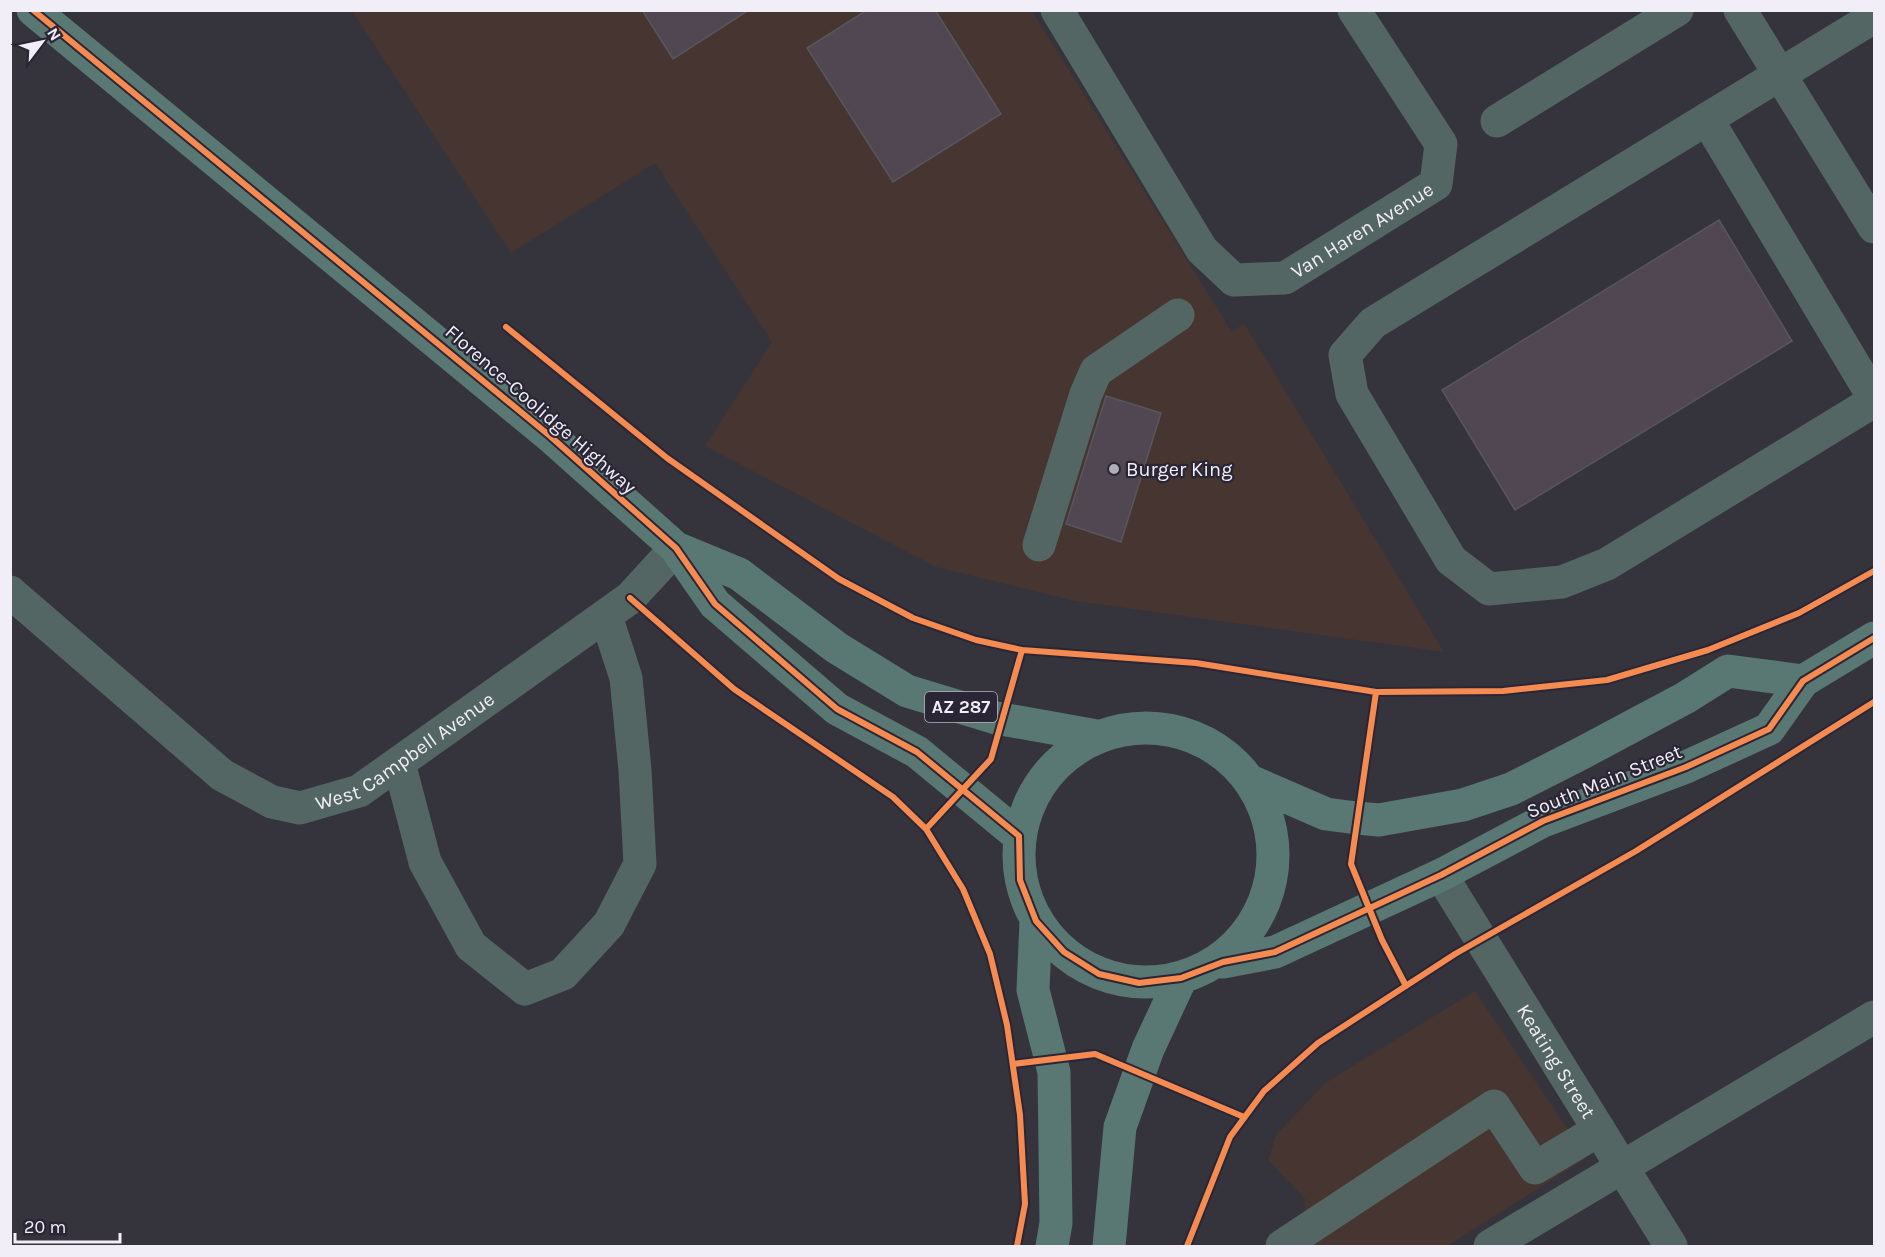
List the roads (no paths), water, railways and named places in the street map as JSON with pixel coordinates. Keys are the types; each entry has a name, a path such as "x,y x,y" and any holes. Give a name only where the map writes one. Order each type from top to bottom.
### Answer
{"main road":[{"name":"Florence-Coolidge Highway","path":"33,10 502,395 676,548 715,604 837,709 917,752 1019,836"},
{"name":"Florence-Coolidge Highway","path":"676,548 739,574 837,648 907,691 996,717 1096,736"},
{"name":"South Main Street","path":"1036,921 1064,952 1099,974 1139,983 1180,978 1223,962 1275,952 1441,875 1543,820 1686,767 1769,729 1803,681 1875,638"},
{"path":"1250,781 1326,814 1378,820 1452,807 1511,789 1685,698 1728,671 1803,681"},
{"path":"1052,1246 1056,1223 1054,1072 1033,990 1036,921 1020,880 1019,836 1032,794 1059,759 1096,736 1122,729 1147,726 1186,733 1222,752 1250,781 1266,811 1274,844 1272,877 1261,909 1244,938 1223,962"},
{"path":"1109,1246 1120,1127 1148,1049 1180,978"}],"street":[{"name":"Van Haren Avenue","path":"1057,10 1202,250 1234,280 1285,278 1436,184 1441,144 1354,10"},
{"path":"1497,121 1677,10"},
{"path":"1740,10 1875,227"},
{"path":"1707,119 1875,400 1607,564 1562,582 1489,589 1451,560 1352,394 1345,355 1373,323 1707,119 1780,75 1874,17 1870,10"},
{"path":"1039,545 1086,394 1096,371 1178,315"},
{"name":"West Campbell Avenue","path":"15,606 222,775 272,802 300,808 359,791 630,598 676,548"},
{"path":"399,763 425,862 471,946 525,989 563,974 609,924 640,864 635,770 626,678 606,616"},
{"name":"Keating Street","path":"1441,875 1671,1246"},
{"path":"1490,1246 1875,1017"},
{"path":"1282,1246 1494,1106 1535,1168 1599,1130"}],"place":[{"name":"Burger King","path":"1114,469"}]}
